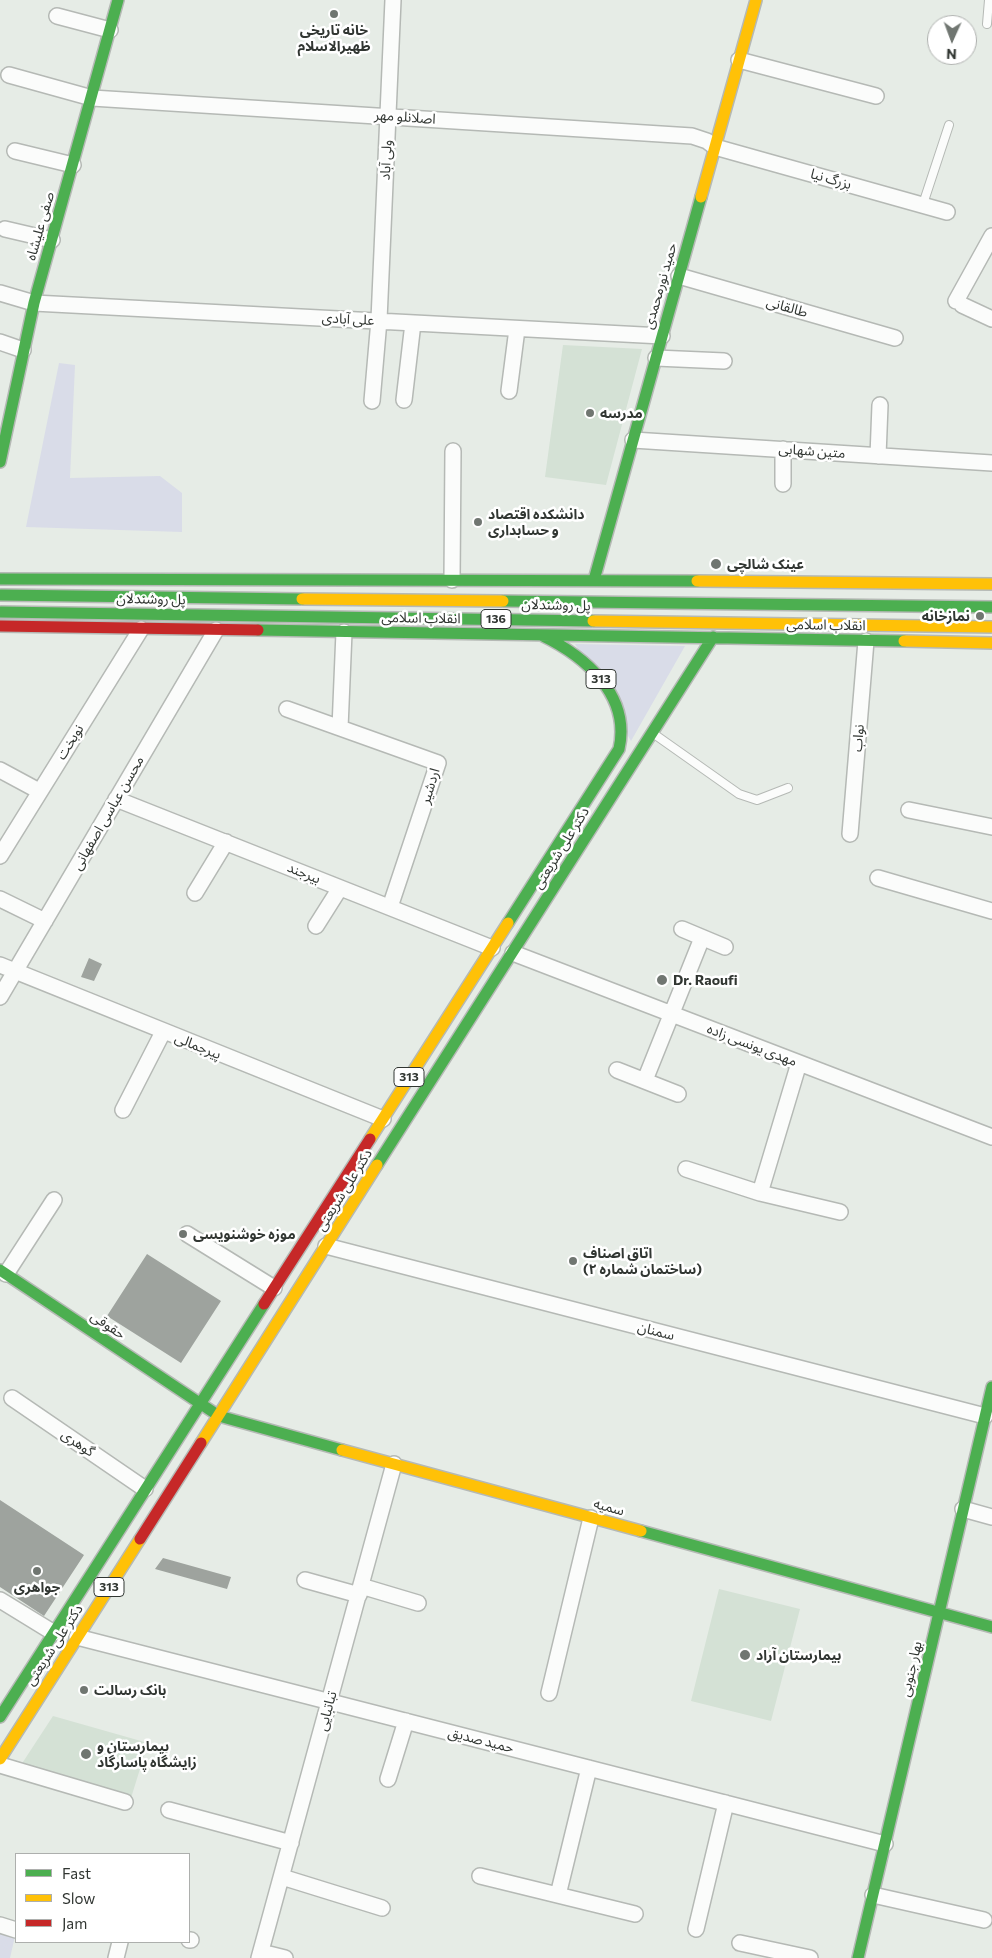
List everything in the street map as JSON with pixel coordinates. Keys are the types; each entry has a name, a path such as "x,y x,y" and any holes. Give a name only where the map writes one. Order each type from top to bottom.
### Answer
{"main road":[{"name":"صفی علیشاه","path":"0,462 4,415 118,0"},
{"name":"حمید نورمحمدی","path":"594,580 756,0"},
{"path":"0,579 594,580 992,584"},
{"path":"72,628 63,619 65,587 74,579"},
{"path":"691,581 700,587 711,604 715,628 713,637"},
{"path":"940,642 934,636 924,615 933,595 948,584"},
{"name":"پل روشندلان","path":"0,595 992,607"},
{"name":"پل روشندلان","path":"0,612 992,627"},
{"name":"انقلاب اسلامی","path":"0,626 992,643"},
{"name":"دکتر علی شریعتی","path":"0,1717 619,749 622,741 615,703 600,679 575,654 541,635"},
{"name":"دکتر علی شریعتی","path":"0,1758 713,637"},
{"name":"حقوقی","path":"3,1272 219,1416"},
{"name":"بهار جنوبی","path":"858,1958 992,1387"},
{"name":"سمیه","path":"219,1416 992,1628"}],"street":[{"name":"ولی آباد","path":"372,401 378,320 393,0"},
{"path":"57,16 110,30"},
{"path":"739,60 876,96"},
{"name":"اصلانلو مهر","path":"9,75 92,98 692,136 707,141 715,147"},
{"name":"بزرگ نیا","path":"715,147 948,212"},
{"path":"15,151 73,165"},
{"path":"6,229 52,240"},
{"path":"992,236 959,303 992,319"},
{"name":"طالقانی","path":"679,276 895,338"},
{"name":"علی آبادی","path":"0,293 34,303 662,336"},
{"path":"404,400 413,323"},
{"path":"509,391 517,329"},
{"path":"0,342 23,350"},
{"path":"656,358 724,361"},
{"path":"878,456 880,405"},
{"name":"متین شهابی","path":"633,440 992,462"},
{"path":"783,449 783,484"},
{"path":"452,580 453,451"},
{"name":"نوبخت","path":"0,856 141,628"},
{"name":"محسن عباسی اصفهانی","path":"0,997 216,630"},
{"path":"340,728 344,632"},
{"name":"نواب","path":"850,834 866,641"},
{"name":"اردشیر","path":"286,709 438,763 390,907"},
{"path":"0,770 40,791"},
{"name":"بیرجند","path":"116,799 492,948"},
{"path":"909,810 992,827"},
{"path":"195,893 226,842"},
{"path":"878,878 992,911"},
{"path":"316,926 340,888"},
{"path":"0,899 45,921"},
{"path":"682,929 724,947"},
{"path":"645,1080 702,938"},
{"name":"مهدی یونسی زاده","path":"513,952 992,1137"},
{"name":"پیرجمالی","path":"0,965 382,1119"},
{"path":"123,1110 163,1032"},
{"path":"760,1193 799,1063"},
{"path":"617,1070 678,1094"},
{"path":"686,1169 760,1193 840,1212"},
{"path":"3,1272 54,1200"},
{"path":"187,1234 274,1288"},
{"name":"سمنان","path":"326,1246 985,1416"},
{"name":"گوهری","path":"12,1398 145,1489"},
{"name":"تباتبایی","path":"260,1955 394,1464"},
{"path":"963,1510 992,1517"},
{"path":"549,1693 591,1518"},
{"path":"305,1580 418,1603"},
{"path":"0,1600 54,1633"},
{"name":"حمید صدیق","path":"78,1637 885,1844"},
{"path":"388,1779 406,1721"},
{"path":"0,1765 125,1802"},
{"path":"558,1894 589,1768"},
{"path":"696,1929 726,1803"},
{"path":"169,1810 291,1843"},
{"path":"480,1876 635,1914"},
{"path":"282,1877 382,1908"},
{"path":"873,1895 984,1920"},
{"path":"0,1925 15,1930"},
{"path":"116,1958 120,1943"},
{"path":"740,1943 810,1958"},
{"path":"260,1955 285,1958"}],"lane":[{"path":"987,24 989,0"},
{"path":"923,204 949,126"},
{"path":"653,733 739,794 757,800 788,788"}],"shaded area":[{"name":"مدرسه","path":"563,345 642,349 606,485 545,477"},
{"path":"59,363 75,365 70,478 160,476 182,493 182,532 26,527"},
{"path":"575,644 685,646 631,741"},
{"name":"بیمارستان آراد","path":"719,1589 800,1609 771,1721 691,1701"},
{"name":"بیمارستان و زایشگاه پاسارگاد","path":"53,1716 148,1743 131,1798 21,1765"},
{"path":"0,1931 15,1936 10,1958 0,1958"}],"building":[{"path":"89,958 102,964 94,981 81,977"},
{"path":"147,1254 221,1301 181,1363 107,1316"},
{"name":"جواهری","path":"0,1500 84,1555 44,1616 0,1587"},
{"path":"163,1558 231,1577 227,1589 155,1569"}],"traffic: fast":[{"path":"0,462 34,303 118,0"},
{"path":"594,580 701,197"},
{"path":"0,579 697,581"},
{"path":"0,595 302,599"},
{"path":"503,601 992,607"},
{"path":"0,612 593,621"},
{"path":"258,630 904,641"},
{"path":"508,923 619,749 621,729 618,711 611,695 601,680 573,654 541,635"},
{"path":"377,1165 713,637"},
{"path":"0,1270 219,1416 342,1450"},
{"path":"0,1717 264,1304"},
{"path":"858,1958 992,1387"},
{"path":"641,1531 992,1627"}],"traffic: slow":[{"path":"701,197 756,0"},
{"path":"697,581 992,584"},
{"path":"302,599 503,601"},
{"path":"593,621 992,627"},
{"path":"904,641 992,643"},
{"path":"370,1139 508,923"},
{"path":"201,1443 377,1165"},
{"path":"342,1450 641,1531"},
{"path":"0,1759 140,1539"}],"traffic: jam":[{"path":"0,626 258,630"},
{"path":"264,1304 370,1139"},
{"path":"140,1539 201,1443"}],"place":[{"name":"خانه تاریخی ظهیرالاسلام","path":"334,14"},
{"name":"مدرسه","path":"590,413"},
{"name":"دانشکده اقتصاد و حسابداری","path":"478,522"},
{"name":"عينک شالچی","path":"716,564"},
{"name":"نمازخانه","path":"980,616"},
{"name":"Dr. Raoufi","path":"662,980"},
{"name":"موزه خوشنویسی","path":"183,1234"},
{"name":"اتاق اصناف (ساختمان شماره ۲)","path":"573,1261"},
{"name":"جواهری","path":"37,1571"},
{"name":"بیمارستان آراد","path":"745,1655"},
{"name":"بانک رسالت","path":"84,1690"},
{"name":"بیمارستان و زایشگاه پاسارگاد","path":"86,1754"}]}
